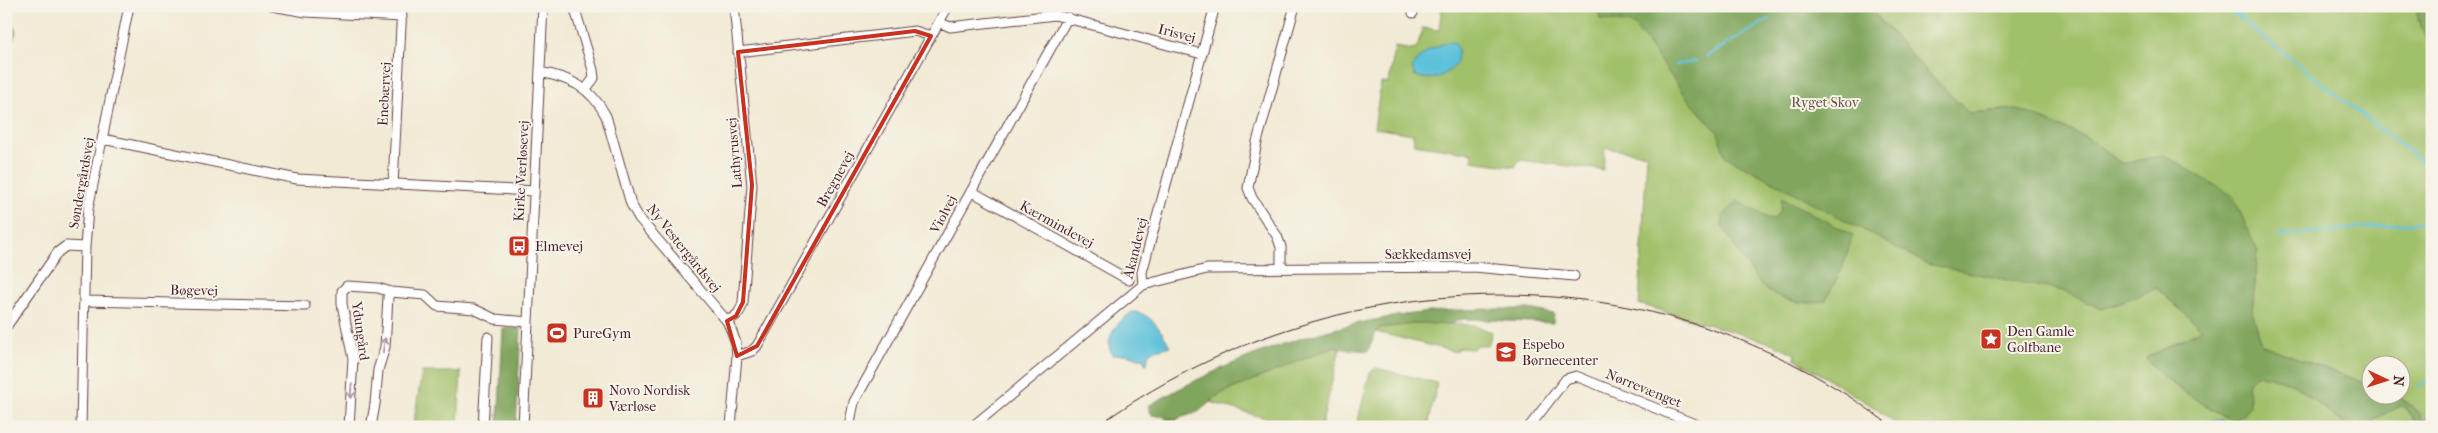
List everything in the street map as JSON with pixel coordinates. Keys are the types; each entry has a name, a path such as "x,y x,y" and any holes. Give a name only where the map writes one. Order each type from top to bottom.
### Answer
{"street":[{"name":"Søndergårdsvej","path":"81,427 85,247 88,209 129,6"},
{"path":"272,6 306,12 402,17"},
{"name":"Enebærvej","path":"393,184 402,6"},
{"name":"Kirke Værløsevej","path":"522,427 544,6"},
{"path":"574,6 593,70 592,83 586,89"},
{"name":"Lathyrusvej","path":"727,321 736,316 741,310 743,302 752,185 734,6"},
{"name":"Bregnevej","path":"737,356 752,352 758,346 948,6"},
{"name":"Åkandevej","path":"972,427 1143,285 1142,272 1215,6"},
{"path":"1281,268 1281,247 1277,236 1252,198 1248,183 1257,142 1295,6"},
{"name":"Irisvej","path":"939,22 950,27 1055,15 1202,54"},
{"name":"Violvej","path":"849,427 854,402 1068,17"},
{"path":"738,52 915,31 931,36"},
{"name":"Ny Vestergårdsvej","path":"540,72 562,76 586,89 599,103 606,116 631,204 639,218 727,321 736,343 737,356 731,427"},
{"path":"103,139 297,179 534,191"},
{"name":"Kærmindevej","path":"971,191 1129,280"},
{"path":"6,326 58,252 66,246 85,247"},
{"name":"Sækkedamsvej","path":"1143,285 1207,269 1470,267 1574,276"},
{"name":"Ydungård","path":"349,427 353,358 342,304 342,291 347,286 378,288 391,292 425,295 437,306 474,309 495,319 528,322"},
{"name":"Ydungård","path":"371,427 378,370 385,347 388,297 391,292"},
{"name":"Bøgevej","path":"84,300 304,306"},
{"path":"483,427 488,337"},
{"name":"Nørrevænget","path":"1529,427 1566,380 1576,376 1702,427"}],"highlighted area":[{"path":"915,31 931,36 757,346 737,356 727,321 736,316 743,302 752,185 738,52"}],"green space":[{"path":"6,6 16,32 6,63"},
{"path":"1442,6 1597,6 1600,19 1634,24 1688,99 1718,132 2102,309 2156,288 2202,329 2146,358 2174,385 2233,421 2247,383 2259,374 2294,384 2347,427 1899,427 1875,408 1794,358 1795,354 1774,344 1639,304 1647,154 1605,148 1603,170 1519,160 1515,167 1472,161 1473,153 1414,144 1413,134 1374,128 1381,83 1389,83 1395,47 1413,50 1418,45 1422,28 1439,30"},
{"name":"Ryget Skov","path":"1597,6 1868,6 1918,63 1969,113 2017,109 2088,138 2122,164 2164,155 2233,196 2258,252 2252,311 2262,345 2360,381 2360,406 2401,406 2374,419 2372,427 2347,427 2294,384 2259,374 2247,383 2250,406 2243,416 2233,421 2174,385 2146,358 2202,329 2157,288 2102,309 2063,291 1927,264 1725,156 1718,132 1688,99 1634,25 1600,19"},
{"path":"1868,6 2415,6 2420,25 2429,43 2432,43 2432,424 2410,405 2410,356 2360,356 2360,381 2262,345 2252,311 2258,252 2164,155 2122,164 2088,138 2017,109 1969,113 1919,63"},
{"path":"2415,6 2432,6 2432,43 2429,44 2420,25"},
{"path":"1782,198 1853,235 1842,269 1825,301 1809,303 1790,300 1781,298 1766,289 1750,271 1722,225 1723,216 1737,201 1768,218 1774,219 1781,210"},
{"path":"1529,309 1554,314 1553,323 1464,319 1446,325 1422,323 1381,328 1376,332 1368,351 1338,348 1335,346 1220,394 1198,412 1177,419 1152,415 1148,406 1178,389 1240,360 1304,337 1337,328 1419,313"},
{"path":"1422,323 1473,325 1492,332 1488,346 1477,345 1473,349 1458,348 1456,352 1376,332 1381,328"},
{"path":"503,328 521,329 516,427 498,427"},
{"path":"1335,346 1340,349 1321,427 1285,427 1285,424 1210,402 1220,394"},
{"path":"1376,368 1437,383 1428,427 1356,427 1370,372"},
{"path":"422,372 461,372 458,427 413,427"},
{"path":"2404,406 2419,427 2372,427 2374,419"},
{"name":"Ryget Skov","path":"2404,406 2410,406 2432,427 2419,427"},
{"path":"1166,418 1177,419 1175,427 1163,427"}],"water":[{"path":"1447,42 1455,43 1458,49 1457,63 1448,72 1432,78 1414,75 1412,67 1418,59 1429,50"},
{"path":"1132,312 1144,315 1155,323 1170,346 1149,352 1147,364 1145,364 1144,358 1127,354 1112,355 1110,349 1109,343 1113,331"},
{"path":"2214,420 2222,420 2225,427 2205,427"}],"waterway":[{"path":"2224,6 2432,170"},
{"path":"2240,18 2247,6"},
{"path":"1707,56 1769,19"},
{"path":"1676,65 1696,61"},
{"path":"2278,236 2432,221"},
{"path":"2420,386 2432,379"}],"tram line":[{"path":"1096,427 1188,371 1287,330 1390,304 1495,295 1600,302 1702,326 1801,368 1892,427"}],"place":[{"name":"Elmevej","path":"519,246"},
{"name":"PureGym","path":"557,333"},
{"name":"Den Gamle Golfbane","path":"1991,339"},
{"name":"Espebo Børnecenter","path":"1506,352"},
{"name":"Novo Nordisk Værløse","path":"593,398"}]}
